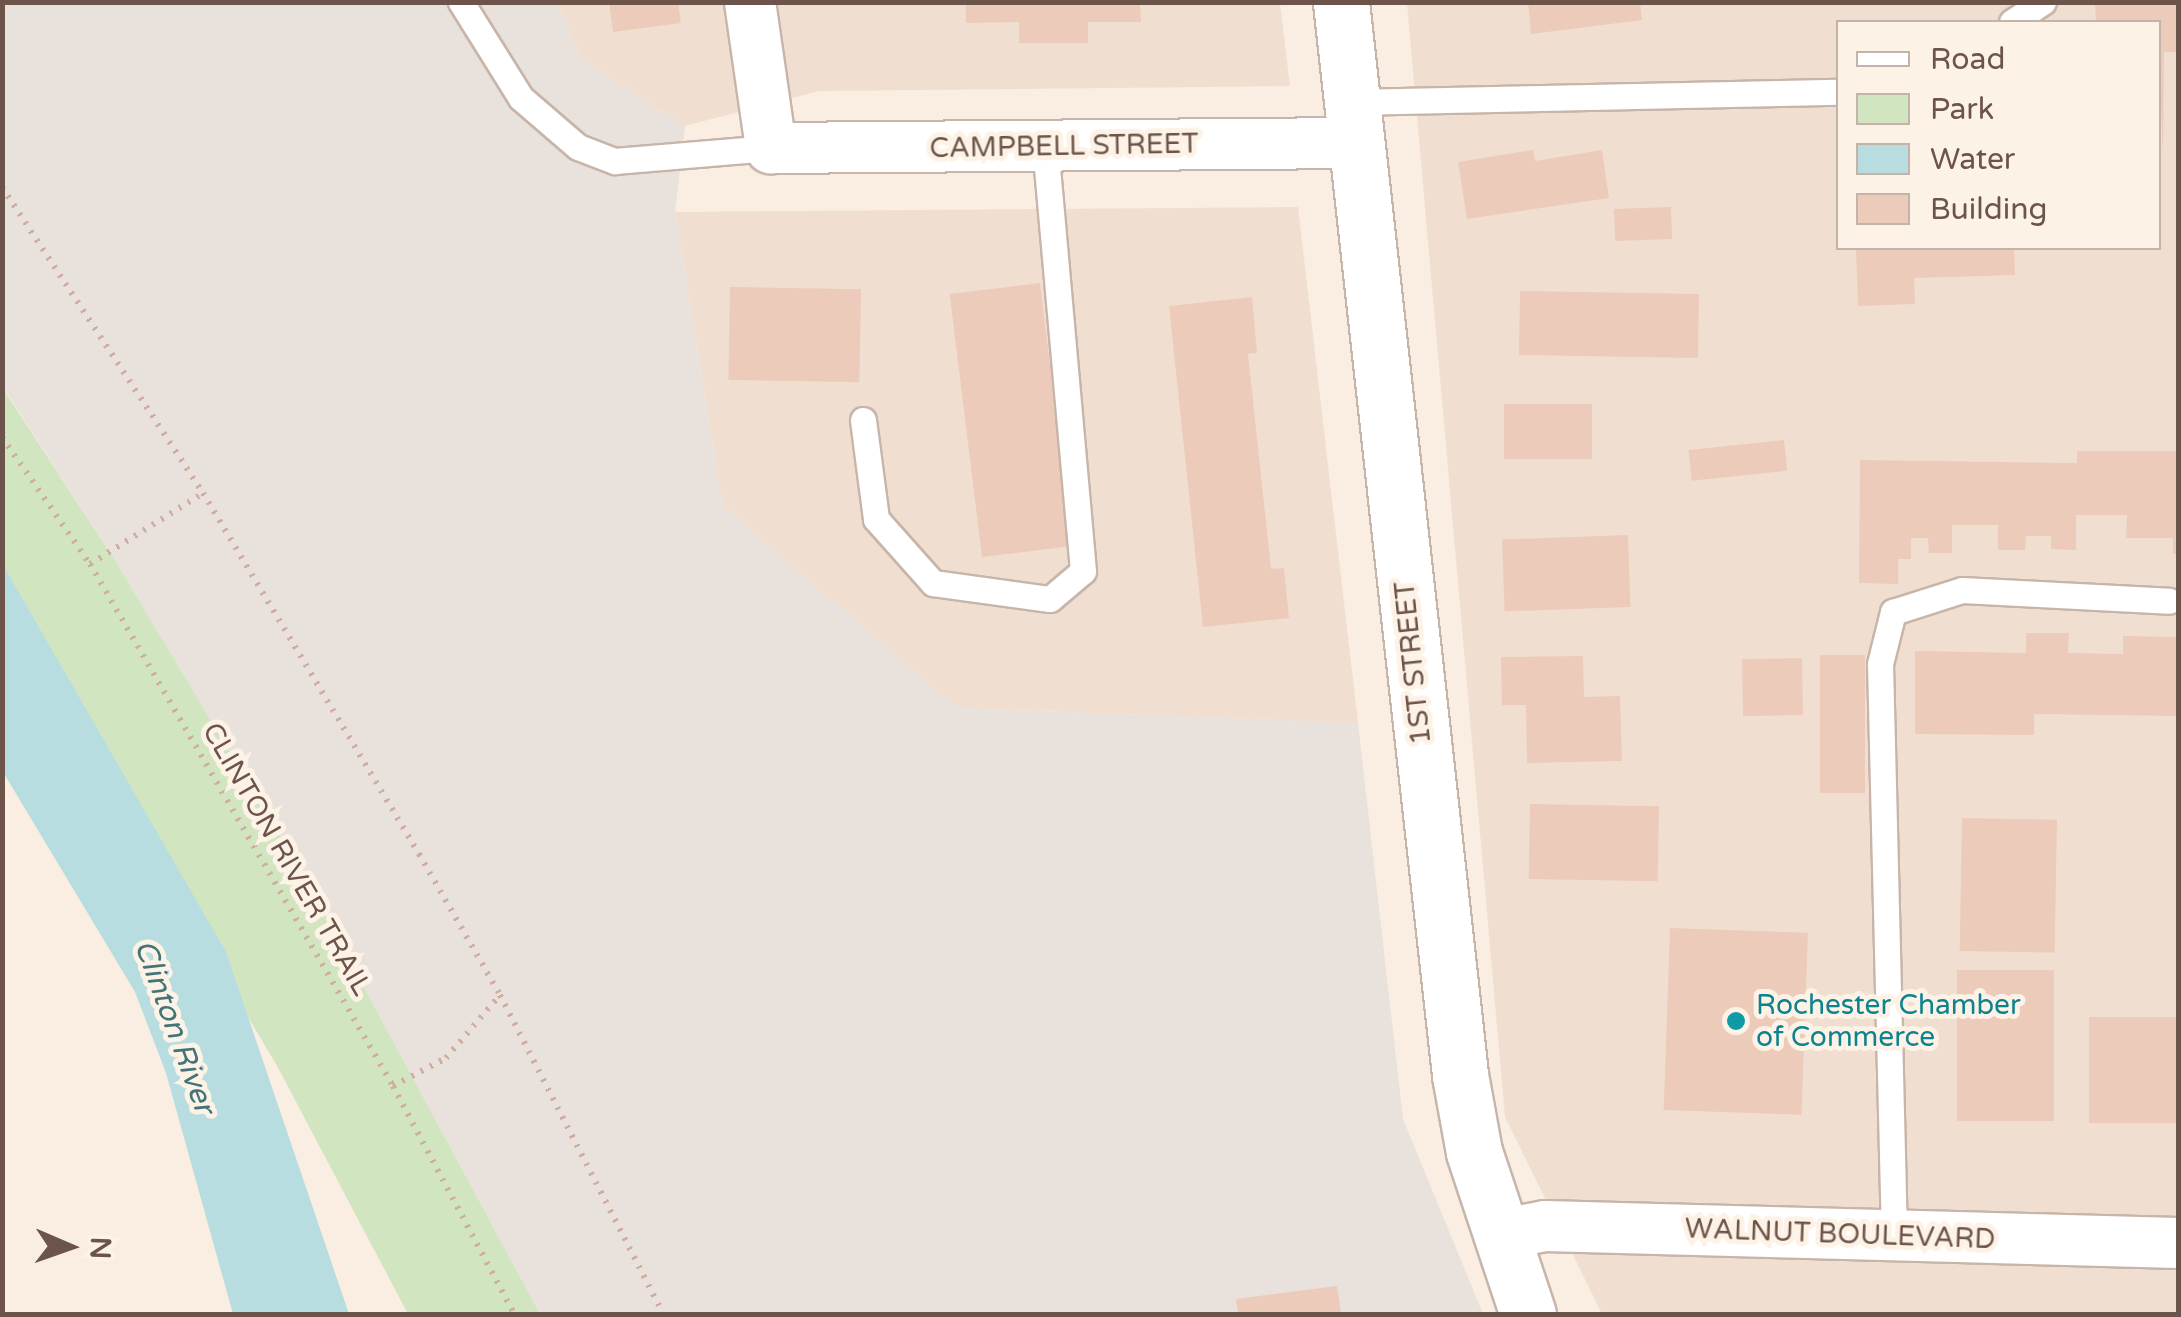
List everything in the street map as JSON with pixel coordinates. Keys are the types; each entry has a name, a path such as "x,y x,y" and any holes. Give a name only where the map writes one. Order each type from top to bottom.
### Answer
{"street":[{"path":"750,2 771,148"},
{"name":"1ST STREET","path":"1341,2 1460,1075 1474,1152 1528,1314"},
{"name":"CAMPBELL STREET","path":"771,148 1046,147 1354,122"},
{"name":"WALNUT BOULEVARD","path":"1503,1234 1546,1226 2178,1243"}],"lane":[{"path":"461,2 521,98 578,147 615,161 771,148"},
{"path":"2015,20 2043,2"},
{"path":"1354,122 1836,92"},
{"path":"863,420 876,518 934,583 1050,599 1083,571 1046,147"},
{"path":"1894,1236 1880,664 1893,612 1962,590 2169,601"}],"path":[{"path":"2,186 203,493 500,995 663,1314"},
{"name":"CLINTON RIVER TRAIL","path":"2,437 90,564 393,1086 514,1314"},
{"path":"90,564 203,493"},
{"path":"393,1086 446,1058 500,995"}],"shaded area":[{"path":"3,3 557,3 582,60 685,126 675,212 723,507 957,708 1358,723 1403,1119 1483,1314 540,1314 303,874 116,562 3,387"},
{"path":"557,3 1280,3 1290,86 819,91 685,126 582,60"},
{"path":"1407,3 2178,3 2178,1314 1602,1314 1505,1117"},
{"path":"1298,207 1358,723 956,708 723,507 675,212"}],"green space":[{"path":"2,387 116,562 303,874 540,1314 408,1314 276,1064 3,607"}],"water":[{"name":"Clinton River","path":"3,565 226,952 349,1314 233,1314 166,1073 135,992 3,772"}],"building":[{"path":"609,2 678,2 681,23 613,32"},
{"path":"966,2 1140,2 1141,22 1088,22 1088,43 1019,43 1019,22 966,23"},
{"path":"1528,2 1640,2 1642,20 1531,34"},
{"path":"2095,2 2178,2 2178,52 2164,52 2163,158 2161,20 2096,20"},
{"path":"1533,150 1535,161 1602,150 1609,198 1467,219 1458,162"},
{"path":"1671,207 1672,239 1615,241 1614,209"},
{"path":"1856,250 2014,250 2015,275 1914,278 1915,304 1858,306"},
{"path":"1040,283 1072,546 982,557 950,294"},
{"path":"730,287 861,289 859,382 728,380"},
{"path":"1520,291 1699,294 1698,358 1519,355"},
{"path":"1252,297 1257,353 1248,354 1271,569 1284,568 1289,618 1203,627 1169,306"},
{"path":"1504,404 1592,404 1592,459 1504,459"},
{"path":"1784,440 1787,471 1692,481 1689,450"},
{"path":"2077,451 2178,451 2178,554 2173,554 2173,538 2126,538 2127,515 2076,515 2076,550 2051,549 2051,536 2026,536 2025,550 1998,550 1998,525 1952,525 1952,553 1929,553 1928,538 1911,538 1911,559 1898,559 1898,584 1859,583 1860,460 2077,463"},
{"path":"1628,535 1631,607 1505,611 1502,539"},
{"path":"2026,633 2069,633 2068,653 2123,654 2123,636 2178,637 2178,716 2034,714 2034,735 1915,734 1915,651 2026,653"},
{"path":"1820,655 1865,655 1865,793 1820,793"},
{"path":"1583,656 1584,697 1620,696 1622,761 1527,763 1526,705 1502,705 1501,657"},
{"path":"1802,658 1803,715 1743,716 1742,659"},
{"path":"1530,804 1659,806 1658,881 1529,879"},
{"path":"1962,818 2057,820 2055,953 1960,951"},
{"name":"Rochester Chamber of Commerce","path":"1670,928 1808,933 1802,1115 1664,1110"},
{"path":"1957,970 2054,970 2054,1121 1957,1121"},
{"path":"2089,1017 2178,1017 2178,1123 2089,1123"},
{"path":"1337,1286 1341,1314 1238,1314 1236,1299"}],"place":[{"name":"Rochester Chamber of Commerce","path":"1736,1021"}]}
